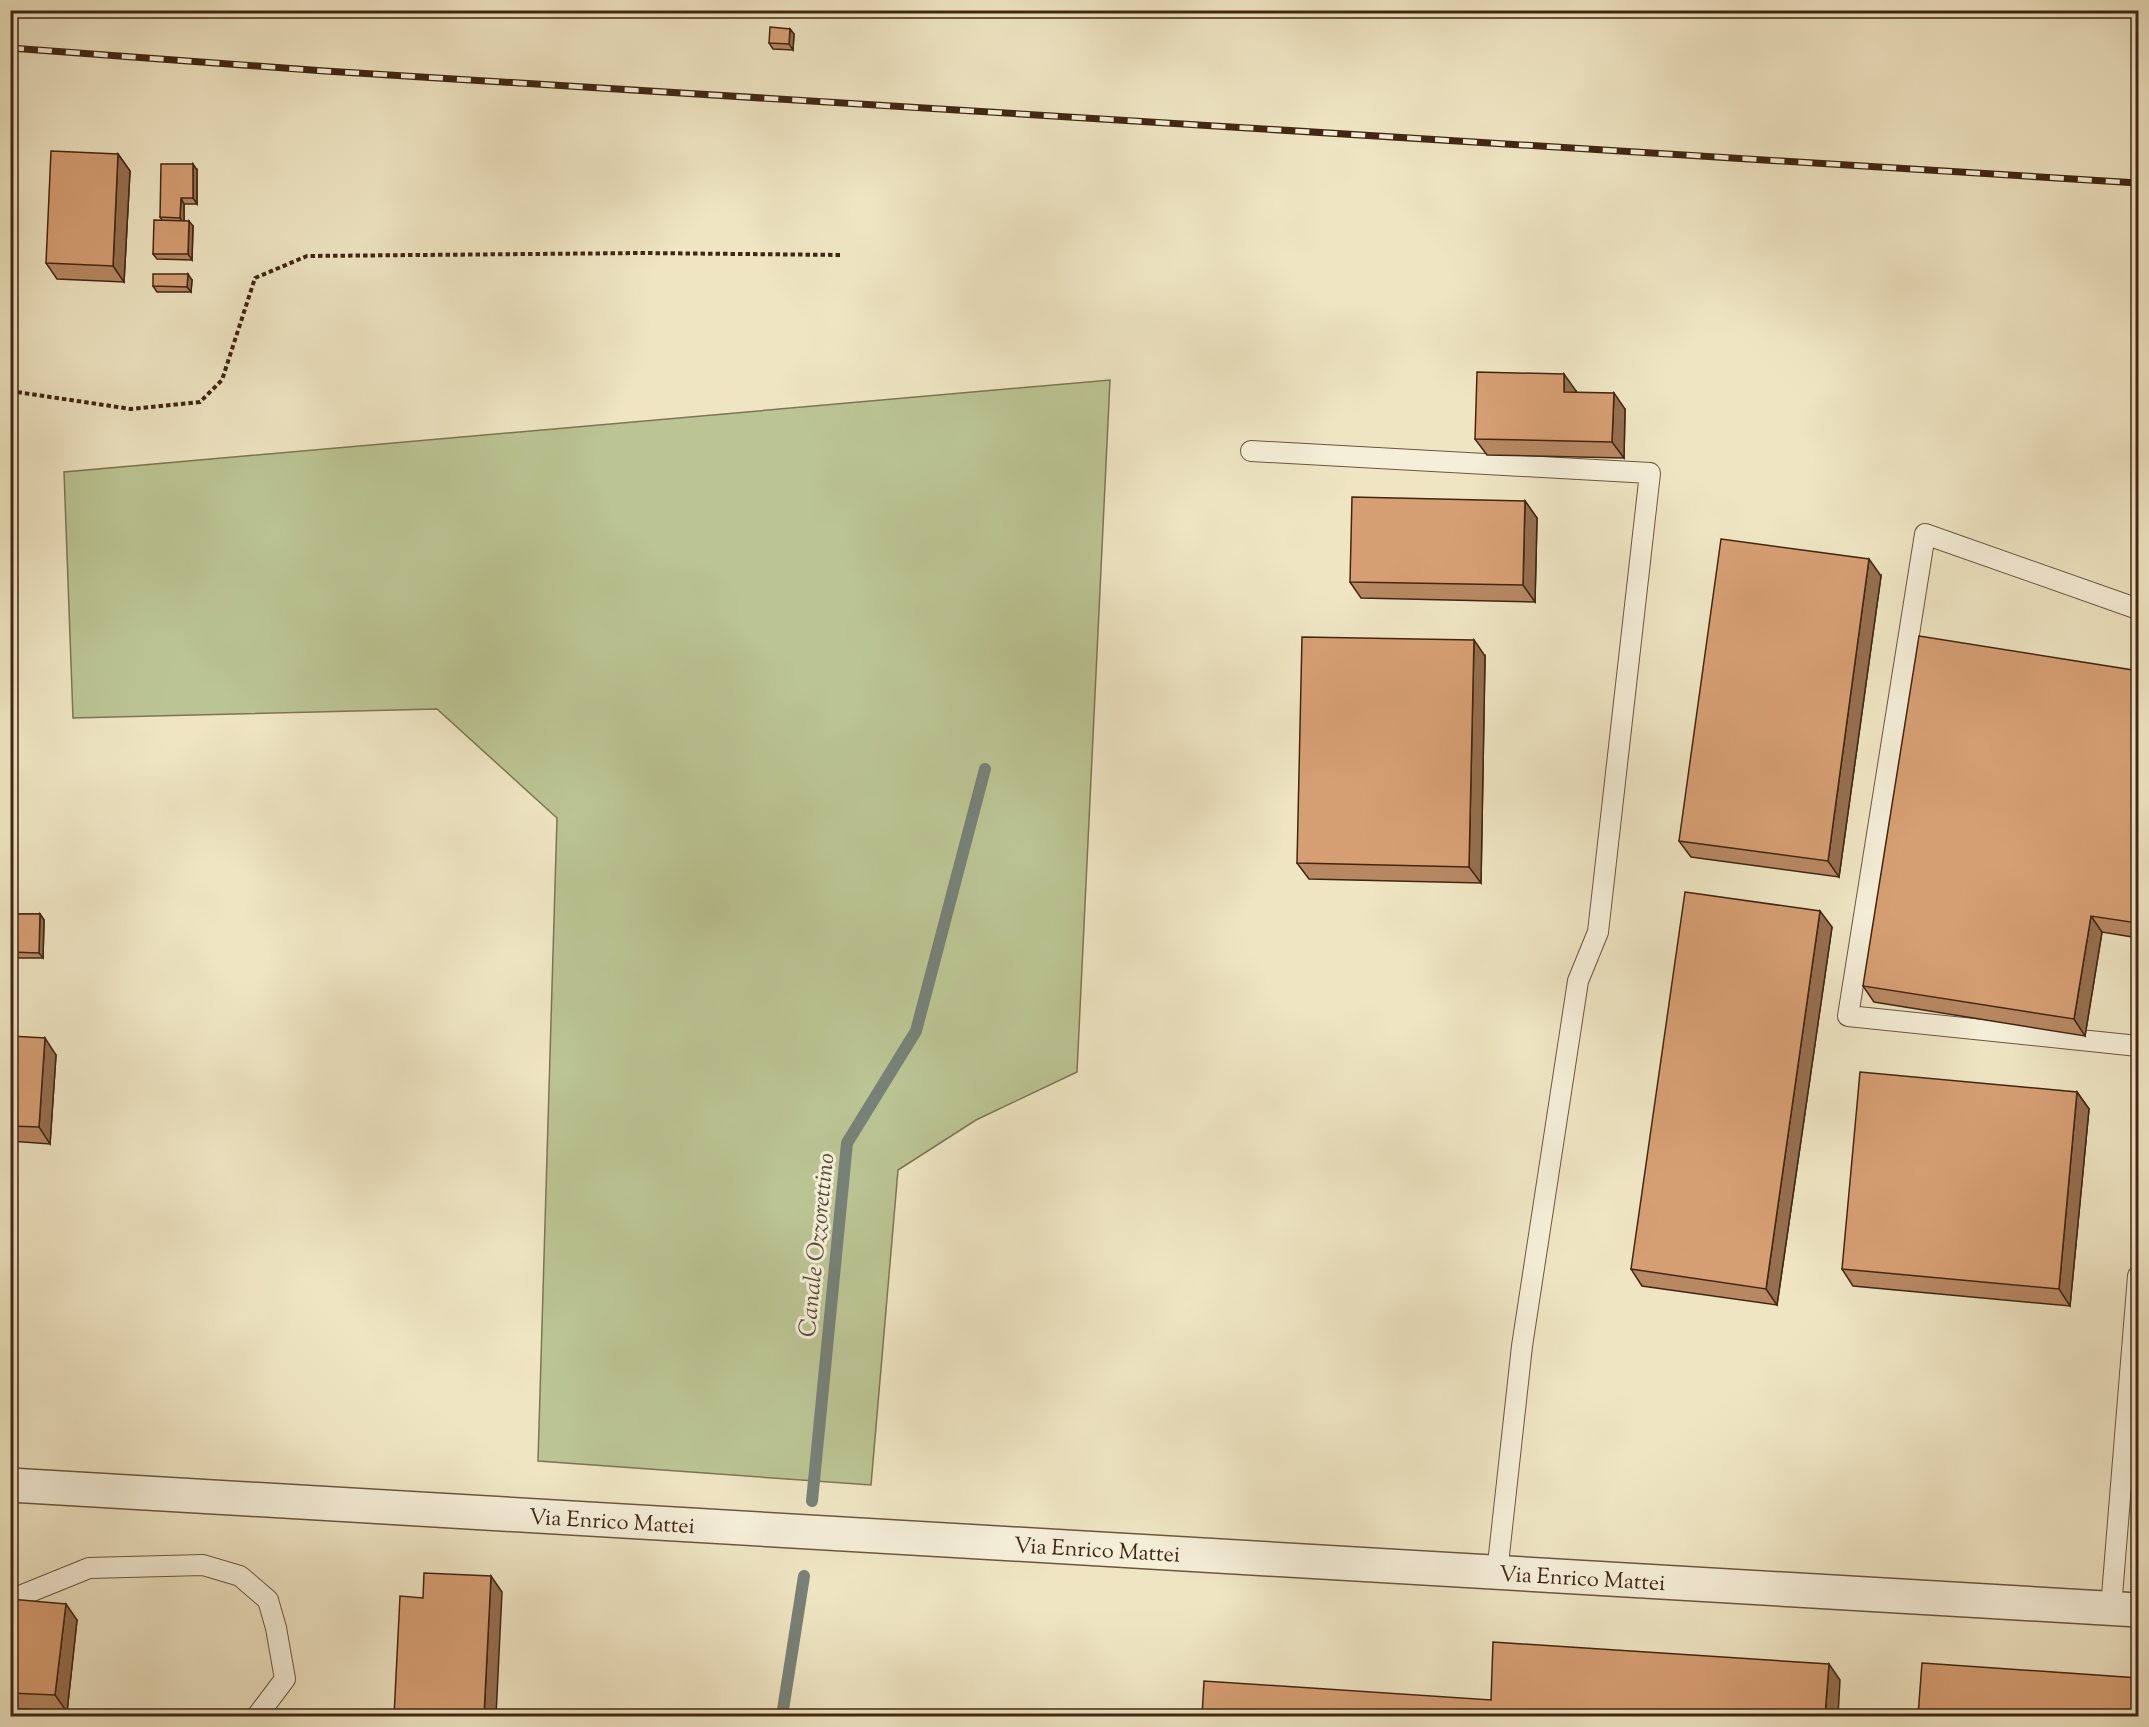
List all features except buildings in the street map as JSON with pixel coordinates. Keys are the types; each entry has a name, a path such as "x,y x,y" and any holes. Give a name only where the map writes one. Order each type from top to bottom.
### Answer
{"street":[{"name":"Via Enrico Mattei","path":"10,1485 2125,1609"},
{"name":"Via Enrico Mattei","path":"10,1501 57,1488"}],"lane":[{"path":"1251,451 1650,472 1598,932 1578,981 1522,1346 1497,1573"},
{"path":"2139,609 1925,534 1848,1016 2139,1046"},
{"path":"2125,1609 2139,1276"},
{"path":"10,1600 88,1568 202,1565 240,1576 268,1600 276,1628 285,1679 257,1716"}],"path":[{"path":"10,392 131,409 200,402 222,380 255,278 307,256 642,253 843,255"}],"green space":[{"path":"1110,380 1077,1072 976,1120 898,1170 871,1485 538,1461 557,818 437,709 73,718 64,472"}],"waterway":[{"name":"Canale Ozzorettino","path":"812,1501 847,1143 916,1031 985,769"},
{"name":"Canale Ozzorettino","path":"782,1716 804,1576"}],"railway":[{"path":"10,48 325,71 2138,183"}]}
